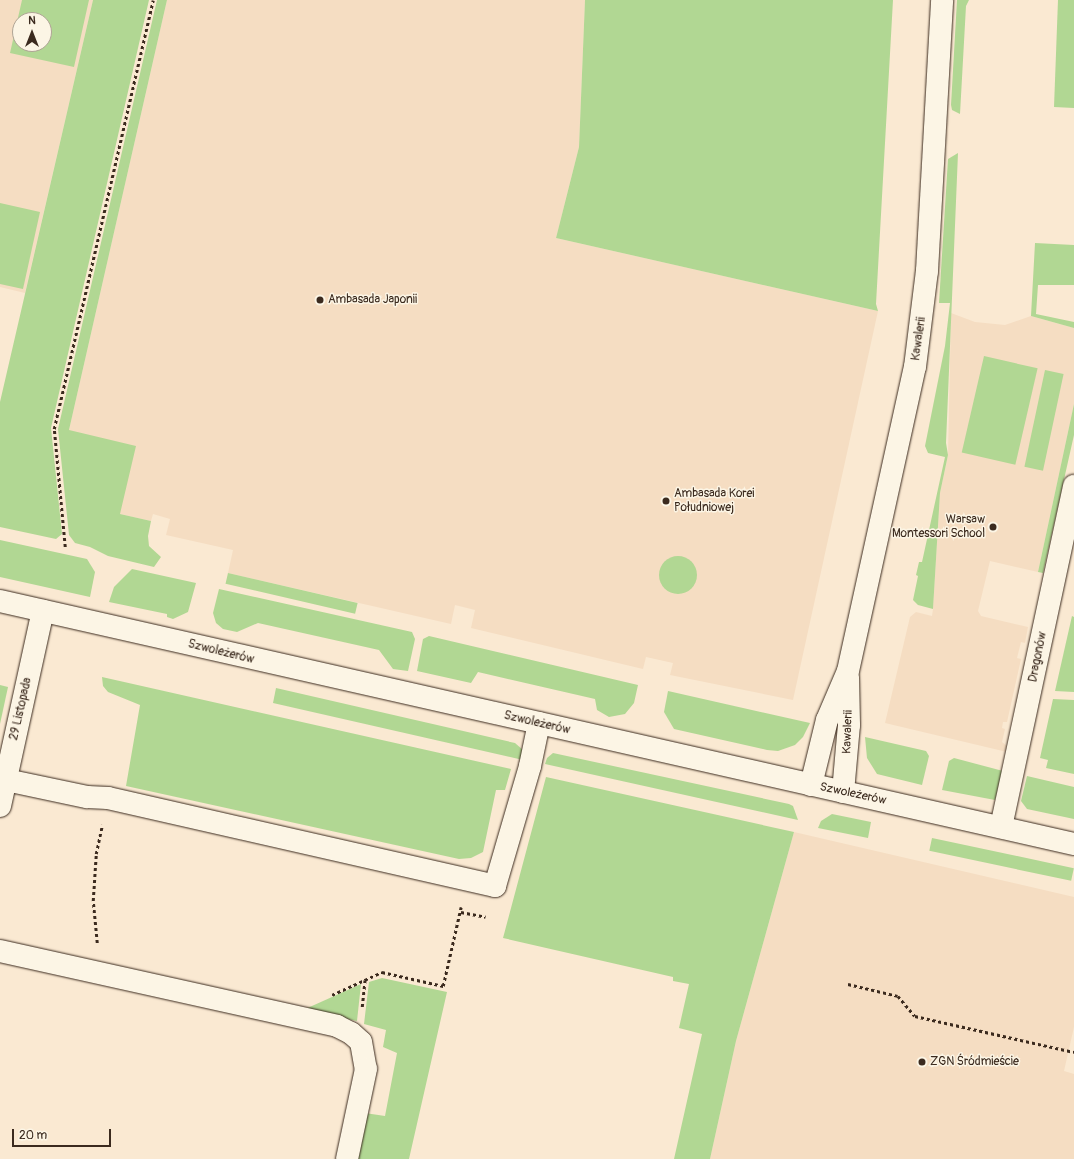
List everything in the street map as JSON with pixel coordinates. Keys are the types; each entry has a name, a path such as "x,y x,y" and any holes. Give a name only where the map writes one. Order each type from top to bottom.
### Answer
{"street":[{"name":"Kawalerii","path":"811,785 827,720 848,671 915,367 922,322 942,0"},
{"name":"Dragonów","path":"1002,827 1074,486"},
{"name":"Szwoleżerów","path":"0,601 1074,844"},
{"name":"29 Listopada","path":"0,806 43,611"},
{"name":"Kawalerii","path":"843,792 849,725 848,671"},
{"path":"6,780 87,797 108,798 495,886 524,789 539,723"},
{"path":"0,951 337,1026 352,1033 361,1042 366,1069 347,1159"}],"path":[{"path":"65,547 54,429 153,0"},
{"path":"101,973 92,901 96,854 108,798"},
{"path":"329,996 382,972 443,986 461,912 461,901"},
{"path":"461,912 486,917"},
{"path":"848,984 898,996 916,1016 1074,1052"}],"shaded area":[{"path":"0,0 93,0 25,293 0,287"},
{"name":"Ambasada Japonii","path":"167,0 585,0 579,147 556,238 878,311 793,700 670,675 673,663 646,657 643,669 471,628 475,610 455,605 451,624 228,573 233,550 166,535 170,519 153,514 151,521 120,514 69,430"},
{"name":"Warsaw Montessori School","path":"951,313 975,322 1005,325 1031,316 1074,328 1074,404 1038,572 990,561 978,611 981,616 1028,627 1025,643 1021,642 1017,658 1021,659 1007,722 1003,722 1002,728 1005,729 1002,742 1008,747 1007,752 885,723 910,617 916,612 932,616 940,493 948,455"},
{"path":"794,832 1074,897 1074,1027 1064,1071 1074,1074 1074,1159 710,1159 736,1041"}],"green space":[{"path":"22,0 89,0 74,67 10,53 12,44 12,52 52,52 52,12 19,12"},
{"path":"93,0 149,0 51,428 62,534 56,539 0,527 0,402"},
{"path":"157,0 167,0 69,430 136,446 120,514 151,521 148,536 149,546 161,557 154,567 108,556 90,547 75,543 69,535 58,429"},
{"path":"585,0 893,0 876,304 878,311 556,238 579,147"},
{"path":"957,0 969,0 966,6 960,114 952,110 951,105"},
{"path":"1058,0 1074,0 1074,108 1054,107"},
{"path":"958,153 946,443 948,455 940,493 933,609 918,605 913,600 918,576 916,575 919,562 922,562 945,457 928,453 925,446 945,346 950,303 939,303 948,159"},
{"path":"0,203 40,212 23,289 0,284"},
{"path":"1035,243 1074,245 1074,285 1038,285 1036,314 1074,322 1074,328 1031,316"},
{"path":"984,356 1038,368 1015,465 962,452"},
{"path":"1045,370 1064,374 1043,471 1024,467"},
{"path":"1074,404 1074,435 1043,573 1038,572"},
{"path":"0,540 87,559 95,572 90,597 0,577"},
{"path":"674,556 682,556 692,561 696,568 696,582 692,589 682,594 674,594 664,589 662,586 659,579 659,571 664,561 667,559"},
{"path":"132,569 196,583 188,612 173,619 167,617 167,614 109,602 114,587"},
{"path":"228,573 358,603 355,614 226,584"},
{"path":"219,589 412,632 415,639 408,671 393,669 379,650 258,623 237,632 223,629 216,623 213,613"},
{"path":"1072,616 1074,617 1074,692 1055,691"},
{"path":"429,636 638,685 634,703 625,714 609,717 597,710 595,699 478,672 471,683 417,671 423,639"},
{"path":"102,677 511,769 505,790 496,790 483,852 471,858 459,859 126,786 140,705 108,692 103,686"},
{"path":"0,685 8,687 0,724"},
{"path":"276,688 515,743 523,750 523,760 273,703"},
{"path":"668,691 810,723 803,737 795,745 778,751 767,750 674,729 664,712"},
{"path":"1053,699 1074,700 1074,774 1046,768 1048,760 1040,758"},
{"path":"865,737 926,751 929,756 922,785 877,774 867,758"},
{"path":"553,753 789,804 793,806 798,820 545,764 547,758"},
{"path":"954,758 1003,771 995,800 942,790 949,761"},
{"path":"1027,776 1074,787 1074,819 1027,809 1021,801"},
{"path":"546,777 794,832 736,1041 710,1159 674,1159 702,1034 679,1028 689,984 673,981 673,977 503,938"},
{"path":"832,814 871,822 868,838 818,828 821,821"},
{"path":"932,838 1074,868 1071,881 929,851"},
{"path":"382,978 447,992 409,1159 355,1159 365,1113 385,1116 397,1053 383,1047 386,1030 364,1024 369,982"},
{"path":"361,984 357,1021 303,1010"}],"place":[{"name":"Ambasada Japonii","path":"320,300"},
{"name":"Ambasada Korei Południowej","path":"666,501"},
{"name":"Warsaw Montessori School","path":"993,527"},
{"name":"ZGN Śródmieście","path":"922,1062"}]}
